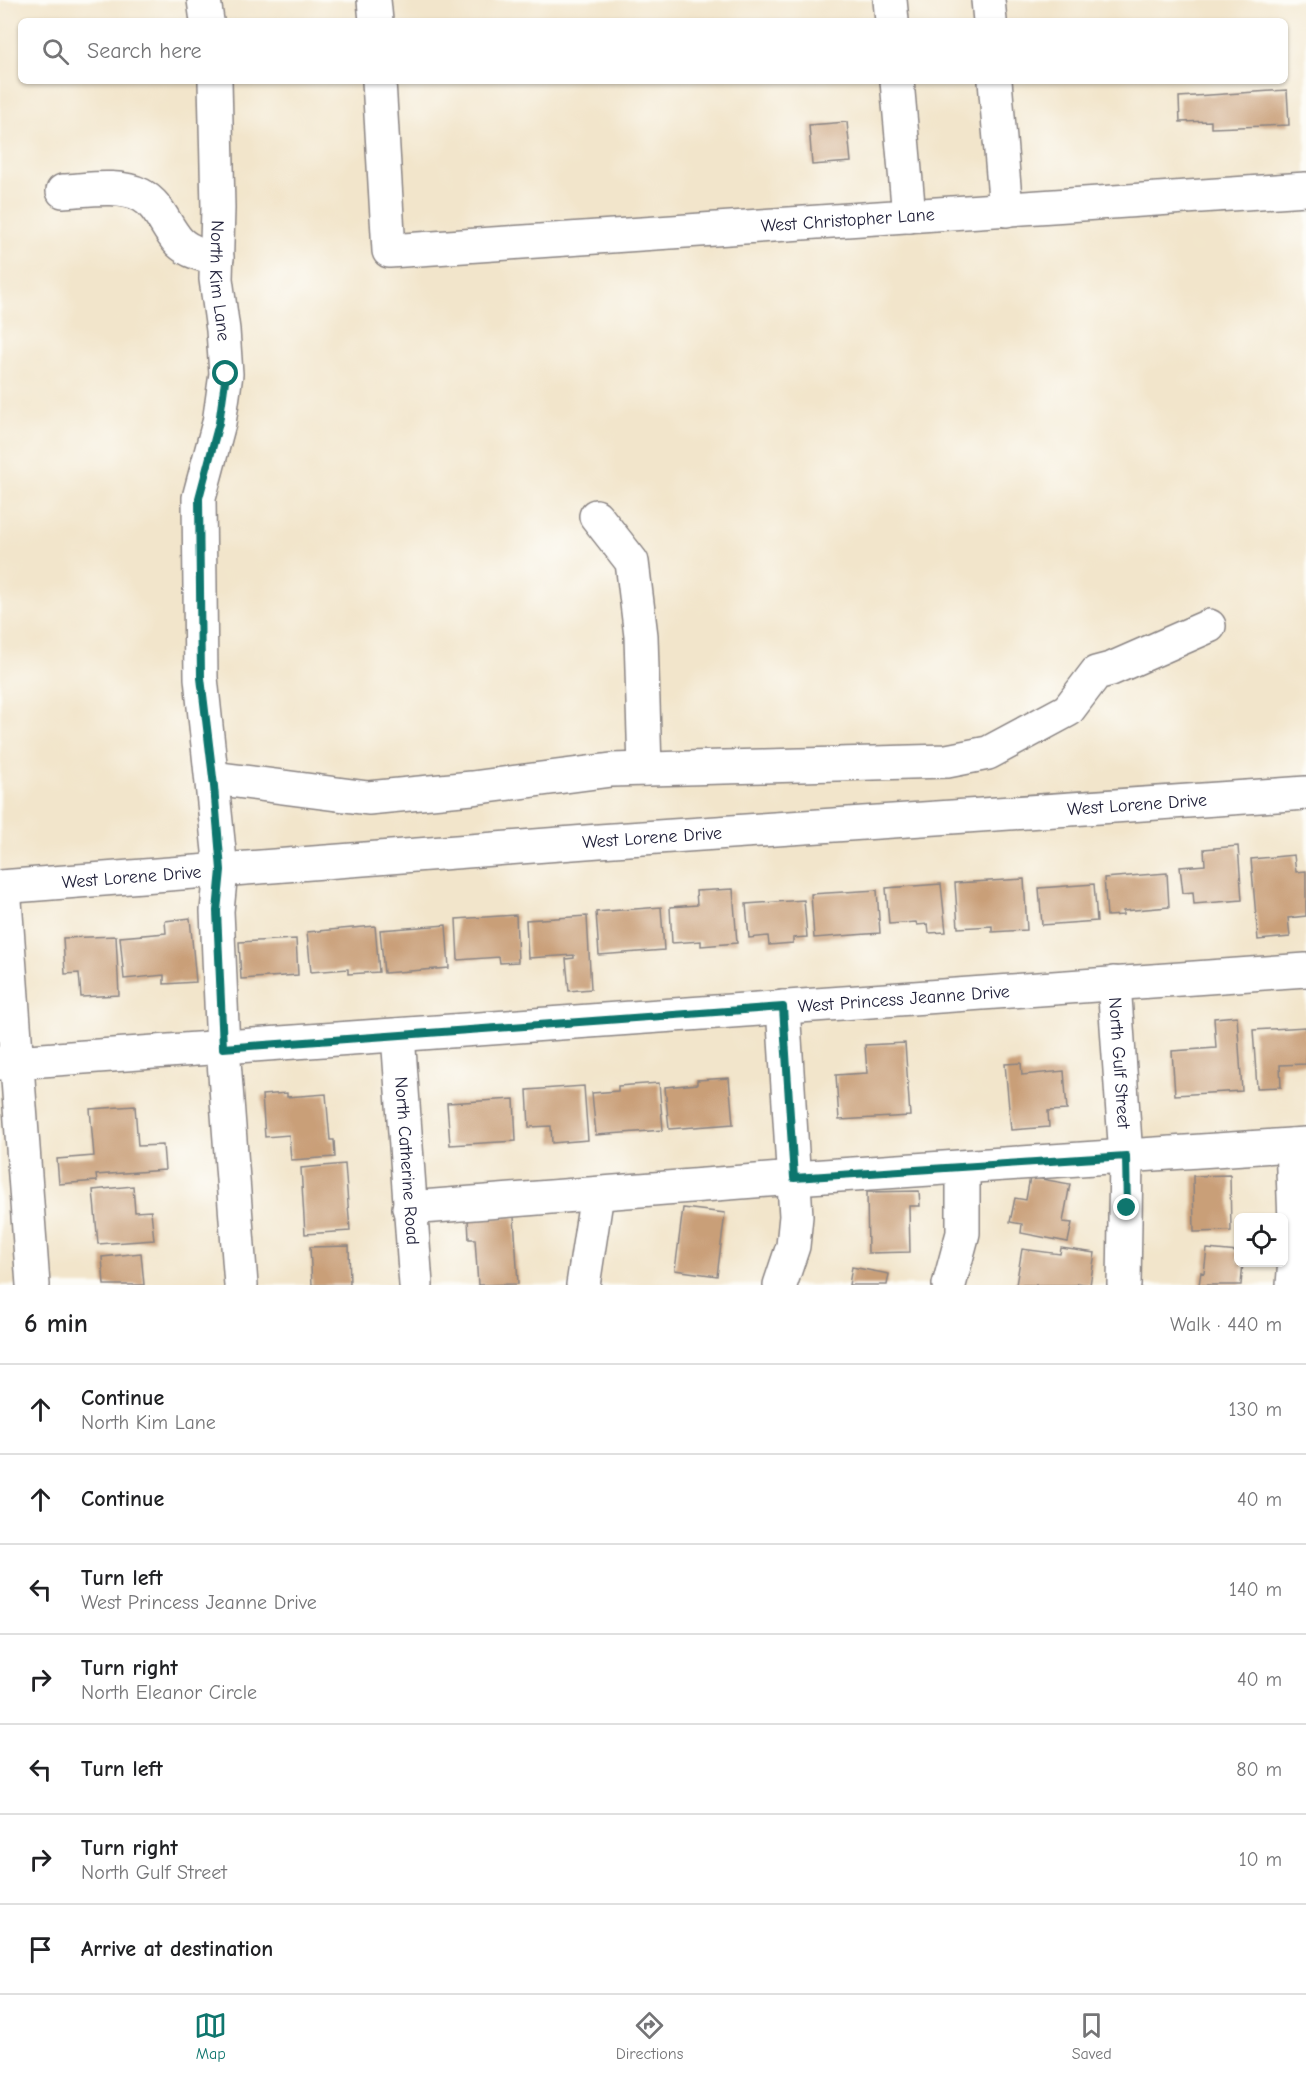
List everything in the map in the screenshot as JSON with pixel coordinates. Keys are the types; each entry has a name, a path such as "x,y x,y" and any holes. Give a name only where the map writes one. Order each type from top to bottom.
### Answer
{"street":[{"path":"204,0 207,18"},
{"path":"374,0 376,18"},
{"path":"890,0 892,18"},
{"path":"988,0 990,18"},
{"name":"North Kim Lane","path":"214,84 218,208 216,279 226,374 219,423 199,498 201,678 221,870 217,911 223,1048 241,1285"},
{"name":"West Christopher Lane","path":"379,84 389,251 1306,189"},
{"path":"897,84 909,216"},
{"path":"995,84 1006,210"},
{"path":"63,191 121,189 142,195 164,217 179,242 192,251 217,258"},
{"path":"596,516 632,562 641,636 645,769"},
{"path":"213,778 368,798 472,788 611,770 947,761 988,753 1068,710 1096,673 1111,669 1209,626"},
{"name":"West Lorene Drive","path":"2,887 587,842 1306,793"},
{"path":"2,887 8,1063 33,1285"},
{"name":"West Princess Jeanne Drive","path":"8,1063 1306,969"},
{"name":"North Gulf Street","path":"1114,983 1126,1156 1124,1285"},
{"path":"780,1285 793,1246 796,1216 783,1007"},
{"name":"North Catherine Road","path":"398,1035 416,1285"},
{"path":"409,1208 794,1178 1299,1145 1293,1285"},
{"path":"949,1285 963,1233 963,1168"},
{"path":"583,1285 597,1194"}],"building":[{"path":"1287,90 1289,125 1211,128 1211,121 1180,122 1179,97"},
{"path":"847,122 851,162 812,165 809,125"},
{"path":"1238,846 1242,900 1194,904 1193,892 1183,893 1180,867 1205,865 1204,849"},
{"path":"1294,855 1296,872 1306,871 1306,916 1288,918 1290,937 1258,940 1251,859"},
{"path":"1167,873 1169,907 1123,911 1123,915 1107,916 1104,878"},
{"path":"1024,879 1027,930 992,932 992,926 958,928 955,883"},
{"path":"941,884 946,932 929,933 928,924 917,925 916,922 889,924 886,888"},
{"path":"1094,884 1097,921 1042,925 1039,888"},
{"path":"733,889 737,943 701,946 701,941 672,943 670,907 697,905 696,891"},
{"path":"877,890 880,933 814,938 811,894"},
{"path":"804,900 807,937 793,938 793,943 769,945 768,936 749,938 746,904"},
{"path":"661,907 664,950 599,955 596,912"},
{"path":"516,915 518,962 500,963 499,957 458,960 456,919"},
{"path":"587,916 591,989 569,991 566,959 574,958 574,955 528,958 526,920"},
{"path":"190,918 196,982 164,984 164,975 124,979 120,937 166,933 165,921"},
{"path":"446,925 449,968 384,973 380,930"},
{"path":"375,926 379,972 348,974 348,969 311,972 307,932"},
{"path":"116,936 119,995 81,997 79,973 65,974 63,938"},
{"path":"296,939 298,975 241,979 239,942"},
{"path":"1237,1016 1242,1091 1175,1095 1172,1051 1216,1048 1214,1018"},
{"path":"1306,1027 1306,1064 1280,1065 1281,1087 1257,1088 1253,1030"},
{"path":"905,1043 910,1116 839,1120 836,1075 867,1073 865,1045"},
{"path":"1021,1063 1022,1075 1064,1071 1067,1110 1048,1111 1049,1127 1011,1130 1005,1064"},
{"path":"729,1078 733,1124 669,1129 665,1087 697,1084 697,1080"},
{"path":"659,1083 663,1130 596,1135 592,1093 618,1091 618,1086"},
{"path":"584,1086 588,1140 552,1143 551,1126 529,1127 527,1090"},
{"path":"287,1093 287,1097 326,1094 330,1140 334,1140 335,1157 291,1160 289,1135 265,1137 262,1095"},
{"path":"514,1099 516,1141 450,1145 447,1103"},
{"path":"135,1106 138,1146 163,1145 165,1170 96,1175 97,1181 59,1184 57,1159 94,1156 90,1109"},
{"path":"345,1164 350,1231 305,1234 301,1168"},
{"path":"1230,1175 1231,1231 1194,1232 1193,1176"},
{"path":"1030,1177 1070,1184 1063,1222 1072,1223 1068,1242 1021,1233 1022,1224 1010,1222 1015,1198 1026,1200"},
{"path":"133,1186 135,1212 151,1211 154,1240 98,1244 93,1190"},
{"path":"919,1191 920,1206 909,1206 910,1252 868,1253 867,1192"},
{"path":"683,1208 725,1213 717,1276 675,1270"},
{"path":"514,1217 518,1284 478,1285 475,1239 469,1239 468,1219"},
{"path":"349,1246 350,1285 312,1285 310,1247"},
{"path":"1061,1248 1095,1253 1090,1285 1078,1283 1077,1285 1016,1285 1022,1249 1060,1254"},
{"path":"1207,1249 1234,1252 1234,1267 1243,1267 1241,1285 1199,1285 1201,1272 1204,1273"},
{"path":"141,1253 144,1285 104,1285 102,1257"},
{"path":"852,1267 889,1274 887,1285 849,1285"}],"route":[{"path":"226,374 219,423 199,498 201,678 221,870 217,911 223,1048 783,1007 794,1178 1126,1156 1127,1208"}]}
